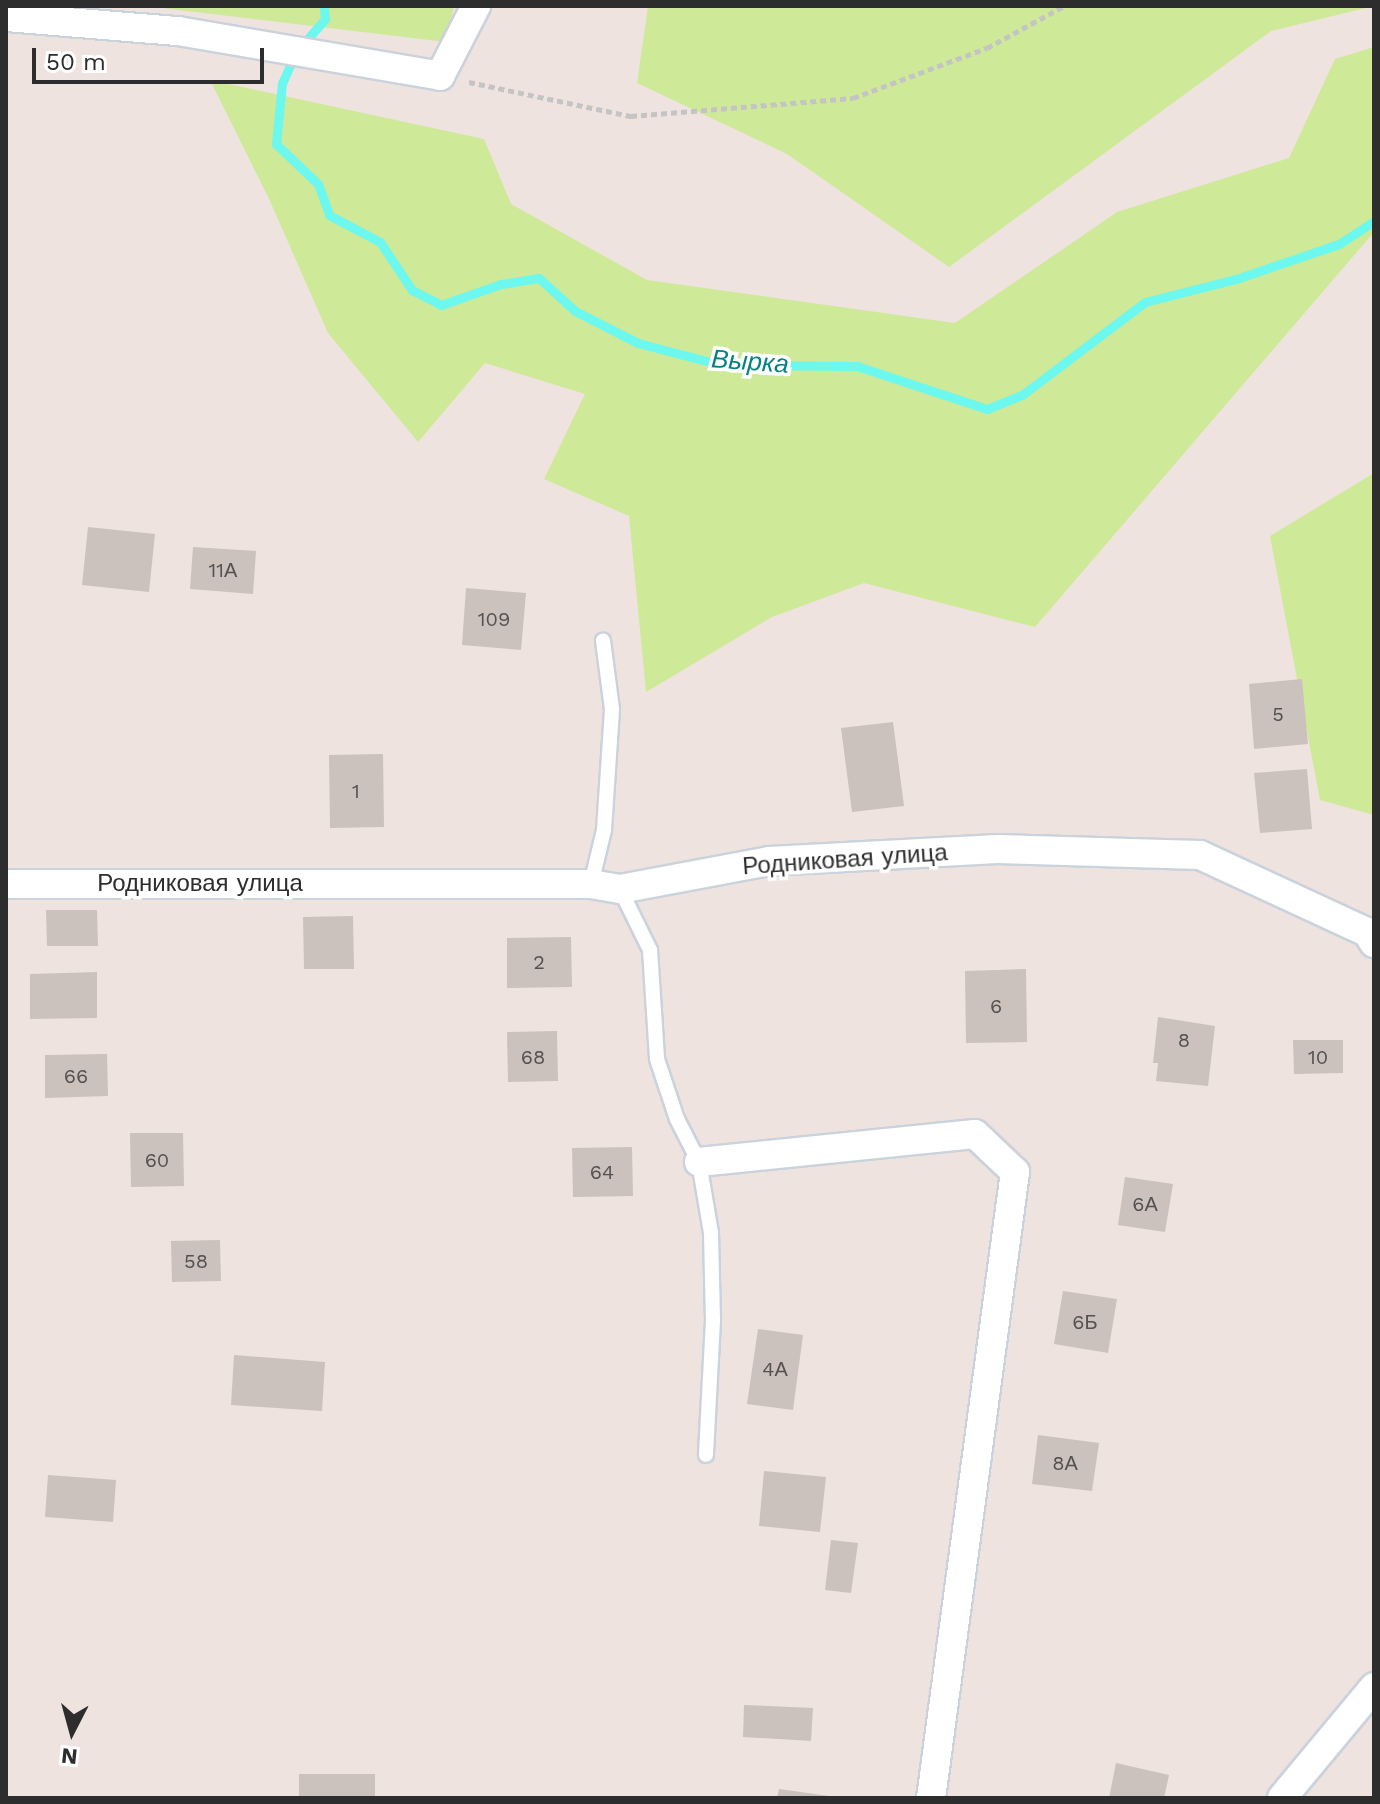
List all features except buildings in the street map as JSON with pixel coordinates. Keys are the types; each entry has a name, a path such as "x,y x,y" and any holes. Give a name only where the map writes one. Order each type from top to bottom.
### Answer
{"street":[{"path":"6,17 178,31 440,76 476,6"},
{"name":"Родниковая улица","path":"6,884 591,884 620,889 769,861 998,849 1200,855 1367,932 1374,943"},
{"path":"699,1162 975,1134 1015,1172 931,1798"},
{"path":"1282,1798 1374,1687"}],"lane":[{"path":"591,884 604,830 612,709 603,641"},
{"path":"620,889 650,950 657,1059 677,1119 699,1162 712,1247 713,1320 706,1455"}],"path":[{"path":"440,76 631,116 853,98 987,48 1064,6"}],"green space":[{"path":"145,6 454,6 446,42"},
{"path":"648,6 1374,6 1271,31 949,267 787,154 637,83"},
{"path":"1374,47 1374,232 1035,627 864,583 772,617 646,692 629,516 544,479 585,394 485,363 418,442 328,333 270,201 210,80 484,139 511,204 647,280 955,323 1117,212 1289,158 1335,59"},
{"path":"1374,473 1374,815 1320,800 1270,536"}],"waterway":[{"name":"Вырка","path":"324,6 325,19 296,52 282,83 276,144 318,184 329,215 380,242 412,290 441,305 501,284 539,278 575,311 638,343 722,365 857,366 987,409 1022,395 1145,302 1236,279 1339,244 1374,221"}]}
